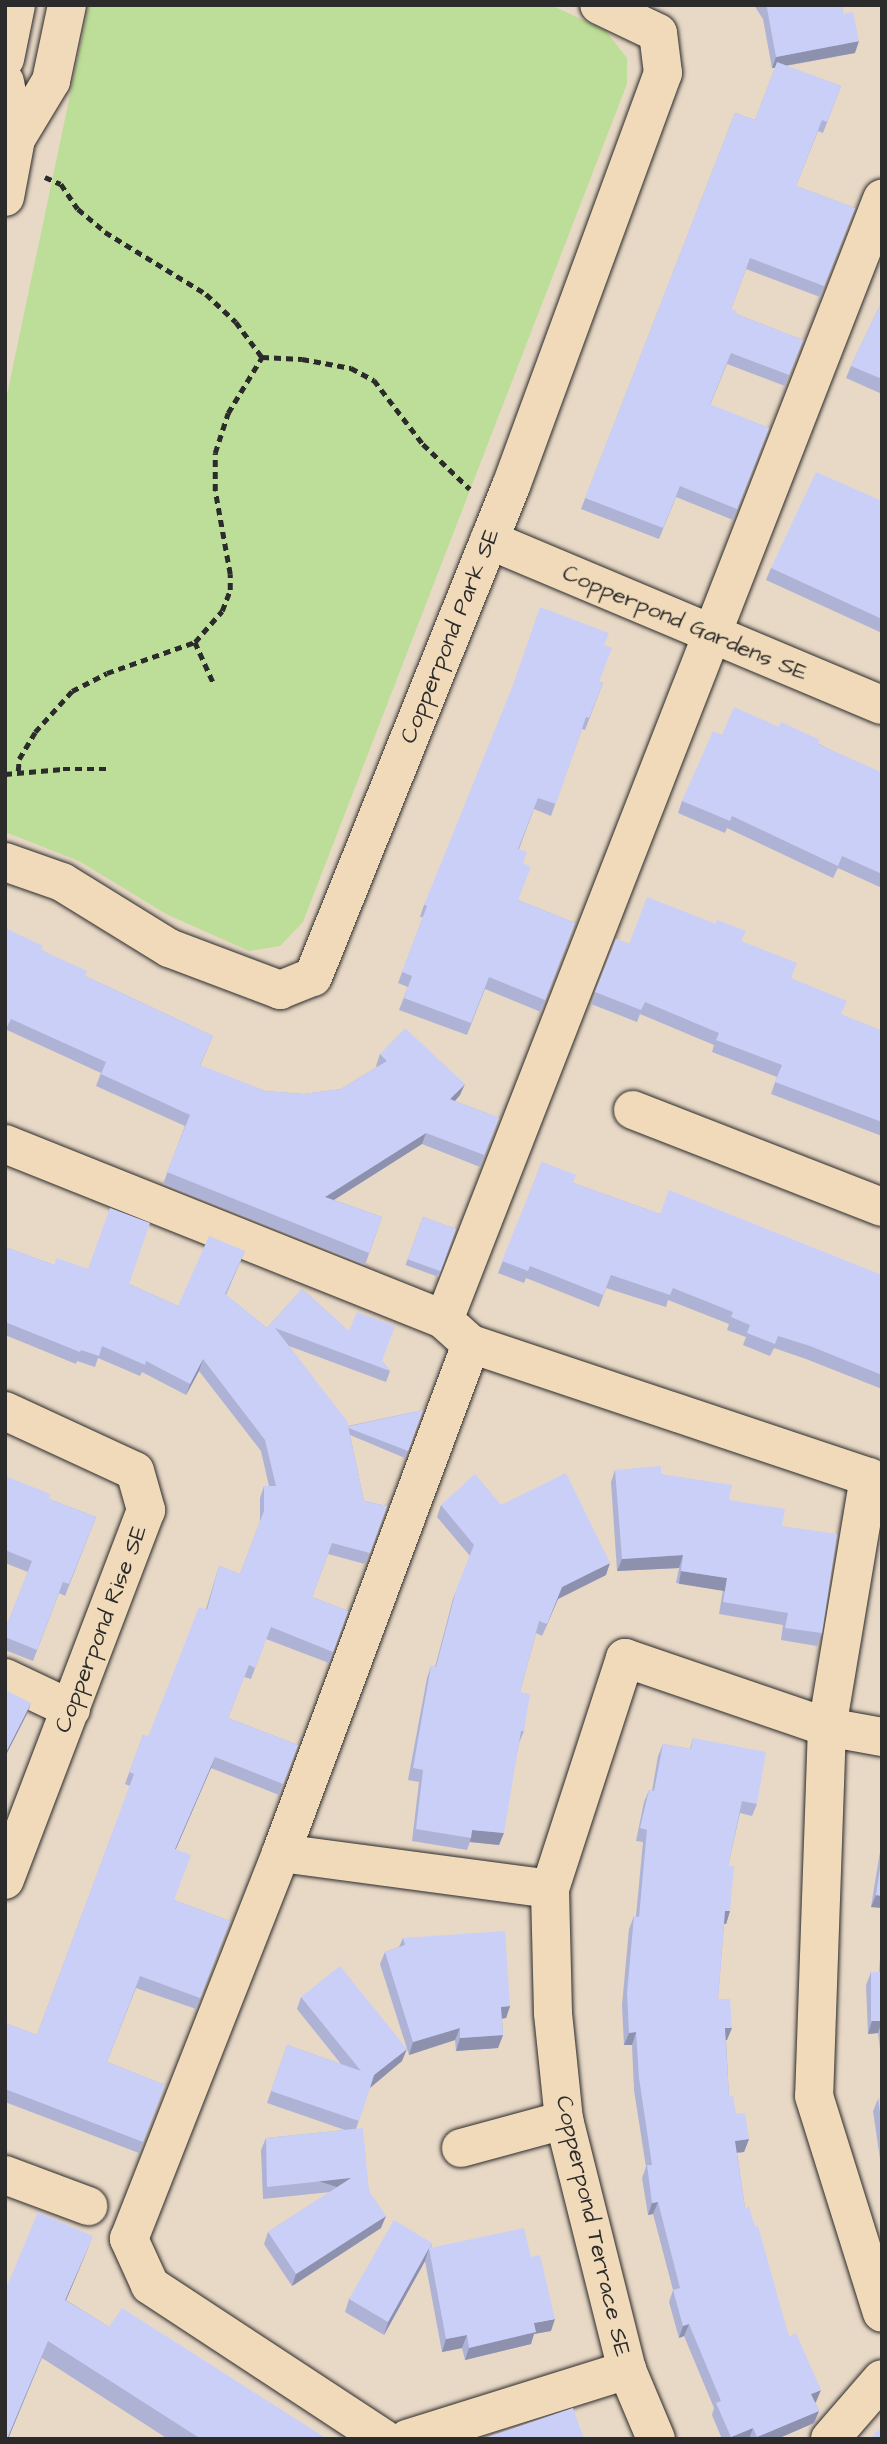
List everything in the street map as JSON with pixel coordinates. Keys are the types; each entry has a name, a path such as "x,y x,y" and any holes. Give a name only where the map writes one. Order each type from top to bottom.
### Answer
{"street":[{"path":"5,59 16,5"},
{"path":"11,166 51,81 67,5"},
{"name":"Copperpond Park SE","path":"5,862 62,882 169,948 281,990 313,977 489,540 663,73 658,33 599,5"},
{"path":"5,82 11,166"},
{"path":"384,2439 150,2285 129,2239 281,1853 457,1332 711,633 882,199"},
{"name":"Copperpond Gardens SE","path":"489,540 882,705"},
{"path":"633,1110 882,1207"},
{"path":"5,1144 457,1332 869,1477 827,1727 814,2096 882,2313"},
{"name":"Copperpond Rise SE","path":"5,1411 135,1471 146,1510 5,1880"},
{"name":"Copperpond Terrace SE","path":"656,2439 627,2370 564,2120 553,2013 550,1889 625,1658 827,1727 882,1737"},
{"path":"5,1678 71,1709"},
{"path":"281,1853 550,1889"},
{"path":"461,2148 564,2120"},
{"path":"5,2175 88,2206"},
{"path":"407,2439 627,2370"},
{"path":"830,2439 882,2379"}],"path":[{"path":"11,166 61,184 78,209 105,232 206,294 236,322 262,357"},
{"path":"262,357 302,359 351,368 374,380 423,444 476,494"},
{"path":"18,771 19,759 35,732 72,691 107,673 195,642 218,617 230,590 230,574 214,476 217,441 228,413 262,357"},
{"path":"195,642 214,684"},
{"path":"5,774 18,771 107,769"}],"green space":[{"path":"89,5 551,5 606,31 627,58 627,84 303,922 280,946 249,951 166,914 79,861 5,832 5,404"}],"building":[{"path":"766,5 842,5 843,14 853,12 859,41 776,57"},
{"path":"777,62 841,86 827,122 822,120 796,186 855,208 824,286 750,258 731,309 737,311 736,314 803,340 789,375 731,353 710,404 769,428 737,509 680,486 663,528 585,498 735,113 755,120"},
{"path":"882,301 882,379 851,366"},
{"path":"816,472 882,501 882,619 771,568"},
{"path":"540,607 609,633 604,645 612,648 599,682 603,683 589,718 586,717 556,804 538,798 518,849 527,852 523,863 531,867 518,900 575,923 545,1000 489,977 471,1023 404,998 412,976 402,972 427,906 424,905 513,685"},
{"path":"734,707 779,727 781,722 820,740 818,744 881,772 882,874 842,856 838,866 732,816 730,821 682,801 713,731 722,735"},
{"path":"647,897 716,924 717,920 746,931 741,941 797,963 791,978 847,1001 841,1014 882,1031 882,1122 775,1082 782,1065 716,1040 719,1033 645,1002 641,1010 595,992 616,939 629,944"},
{"path":"5,928 43,946 41,950 87,971 85,976 213,1036 200,1065 265,1091 304,1094 341,1089 387,1061 380,1054 405,1028 465,1084 450,1099 499,1118 484,1155 426,1133 325,1197 382,1217 369,1253 167,1172 190,1115 101,1074 106,1062 11,1019 5,1031"},
{"path":"542,1162 576,1175 573,1183 660,1214 669,1190 882,1275 882,1375 778,1336 775,1344 747,1333 750,1325 731,1317 733,1312 673,1288 670,1295 611,1275 603,1295 530,1266 528,1271 502,1261"},
{"path":"110,1208 150,1223 129,1284 178,1306 209,1236 245,1251 225,1294 267,1328 302,1289 349,1331 357,1312 395,1326 382,1361 390,1371 275,1328 347,1421 364,1501 387,1506 370,1553 332,1543 312,1597 348,1611 333,1652 271,1627 255,1668 249,1665 228,1718 298,1745 283,1784 215,1757 175,1849 191,1855 174,1900 230,1921 200,1998 140,1976 107,2062 165,2085 143,2142 5,2089 5,2023 37,2035 134,1774 129,1772 143,1735 148,1737 199,1607 207,1610 219,1566 240,1574 264,1511 264,1486 276,1486 265,1440 203,1359 190,1384 146,1361 145,1365 102,1346 99,1356 81,1350 80,1352 5,1322 5,1247 54,1265 57,1258 88,1269"},
{"path":"423,1217 456,1229 440,1271 408,1259"},
{"path":"423,1410 408,1451 346,1427"},
{"path":"661,1466 661,1474 732,1485 729,1500 785,1509 782,1526 837,1534 822,1633 785,1628 788,1613 723,1602 727,1578 681,1571 683,1555 622,1559 615,1470"},
{"path":"566,1473 610,1563 562,1587 547,1624 539,1621 520,1692 530,1694 504,1833 472,1830 471,1838 416,1829 423,1770 413,1768 431,1666 436,1667 457,1587 474,1545 441,1505 475,1474 501,1505"},
{"path":"5,1476 50,1494 49,1499 96,1517 69,1584 63,1582 37,1650 5,1637 5,1630 32,1561 5,1550"},
{"path":"5,1690 31,1703 5,1754"},
{"path":"693,1738 766,1752 757,1804 742,1801 728,1866 734,1866 730,1911 725,1911 718,1999 730,1999 732,2028 725,2028 729,2097 733,2096 736,2114 745,2113 749,2139 735,2141 745,2208 749,2207 755,2227 758,2226 789,2337 796,2333 821,2390 811,2394 819,2411 757,2437 753,2428 731,2437 716,2403 721,2401 689,2324 683,2326 673,2290 680,2288 658,2202 652,2203 647,2165 652,2165 639,2078 636,2032 629,2033 627,1993 634,1916 639,1917 647,1830 640,1828 649,1790 654,1791 663,1744 691,1749"},
{"path":"882,1855 882,1896 876,1895"},
{"path":"505,1931 510,2006 501,2007 503,2035 460,2038 460,2028 413,2042 385,1952 405,1945 403,1938"},
{"path":"340,1966 407,2049 374,2075 359,2121 271,2091 287,2045 361,2071 301,1997"},
{"path":"871,1972 882,1972 882,2021 871,2021"},
{"path":"882,2098 882,2126 878,2099"},
{"path":"363,2128 369,2191 386,2216 296,2274 268,2232 351,2178 267,2187 266,2138"},
{"path":"38,2212 93,2236 65,2300 109,2327 122,2308 324,2437 323,2439 201,2439 48,2341 5,2439 5,2291"},
{"path":"394,2220 432,2243 430,2248 524,2228 531,2257 540,2255 555,2319 534,2323 536,2332 469,2348 467,2335 446,2339 429,2248 388,2322 349,2299"},
{"path":"573,2408 584,2439 482,2439"},
{"path":"882,2426 882,2439 870,2439"}]}
